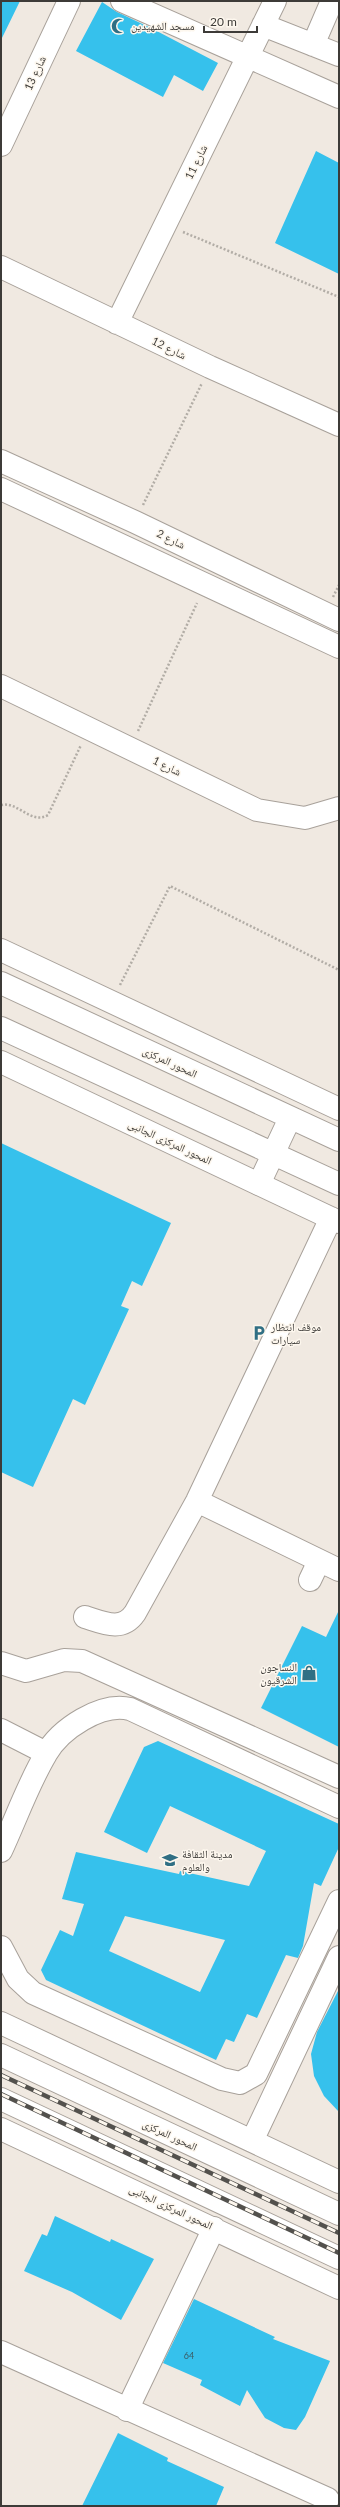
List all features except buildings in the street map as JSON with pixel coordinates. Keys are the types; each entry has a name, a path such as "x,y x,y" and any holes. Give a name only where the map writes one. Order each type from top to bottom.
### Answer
{"street":[{"name":"شارع 13","path":"1,145 69,1"},
{"path":"122,1 246,58 339,97"},
{"name":"شارع 11","path":"117,323 275,1"},
{"path":"313,45 332,1"},
{"path":"263,25 339,55"},
{"name":"شارع 12","path":"1,267 210,367 339,425"},
{"name":"شارع 2","path":"1,461 134,522 339,620"},
{"path":"1,489 339,647"},
{"name":"شارع 1","path":"1,686 257,810 305,818 339,808"},
{"path":"1,950 339,1109"},
{"name":"المحور المركزى","path":"1,983 339,1140"},
{"path":"1,1028 339,1184"},
{"name":"المحور المركزى الجانبى","path":"1,1062 335,1220"},
{"path":"259,1184 275,1154 290,1118"},
{"path":"85,1617 116,1626 123,1624 132,1618 197,1501 335,1220"},
{"path":"197,1501 339,1570"},
{"path":"310,1580 319,1561"},
{"path":"1,1663 26,1672 64,1660 82,1662 339,1777"},
{"path":"1,1851 46,1753 72,1726 104,1709 121,1707 130,1709 339,1807"},
{"path":"1,1730 46,1753"},
{"path":"1,1947 18,1979 33,1994 222,2079 240,2083 256,2074 339,1901"},
{"path":"252,2141 339,1957"},
{"path":"1,2023 339,2182"},
{"name":"المحور المركزى","path":"1,2055 339,2214"},
{"path":"1,2099 339,2258"},
{"name":"المحور المركزى الجانبى","path":"1,2129 339,2288"},
{"path":"127,2410 214,2228"},
{"path":"1,2352 127,2410 328,2499"}],"path":[{"path":"166,224 339,297"},
{"path":"134,522 210,367"},
{"path":"130,748 206,584"},
{"path":"1,805 6,804 36,818 42,818 48,815 89,729"},
{"path":"111,1002 170,886 339,970"}],"railway":[{"path":"1,2075 339,2233"},
{"path":"1,2094 339,2253"}],"place":[{"name":"مسجد الشهيدين","path":"119,26"},
{"name":"موقف انتظار سيارات","path":"259,1333"},
{"name":"النساجون الشرقيون","path":"309,1673"},
{"name":"مدينة الثقافة والعلوم","path":"170,1860"}]}
